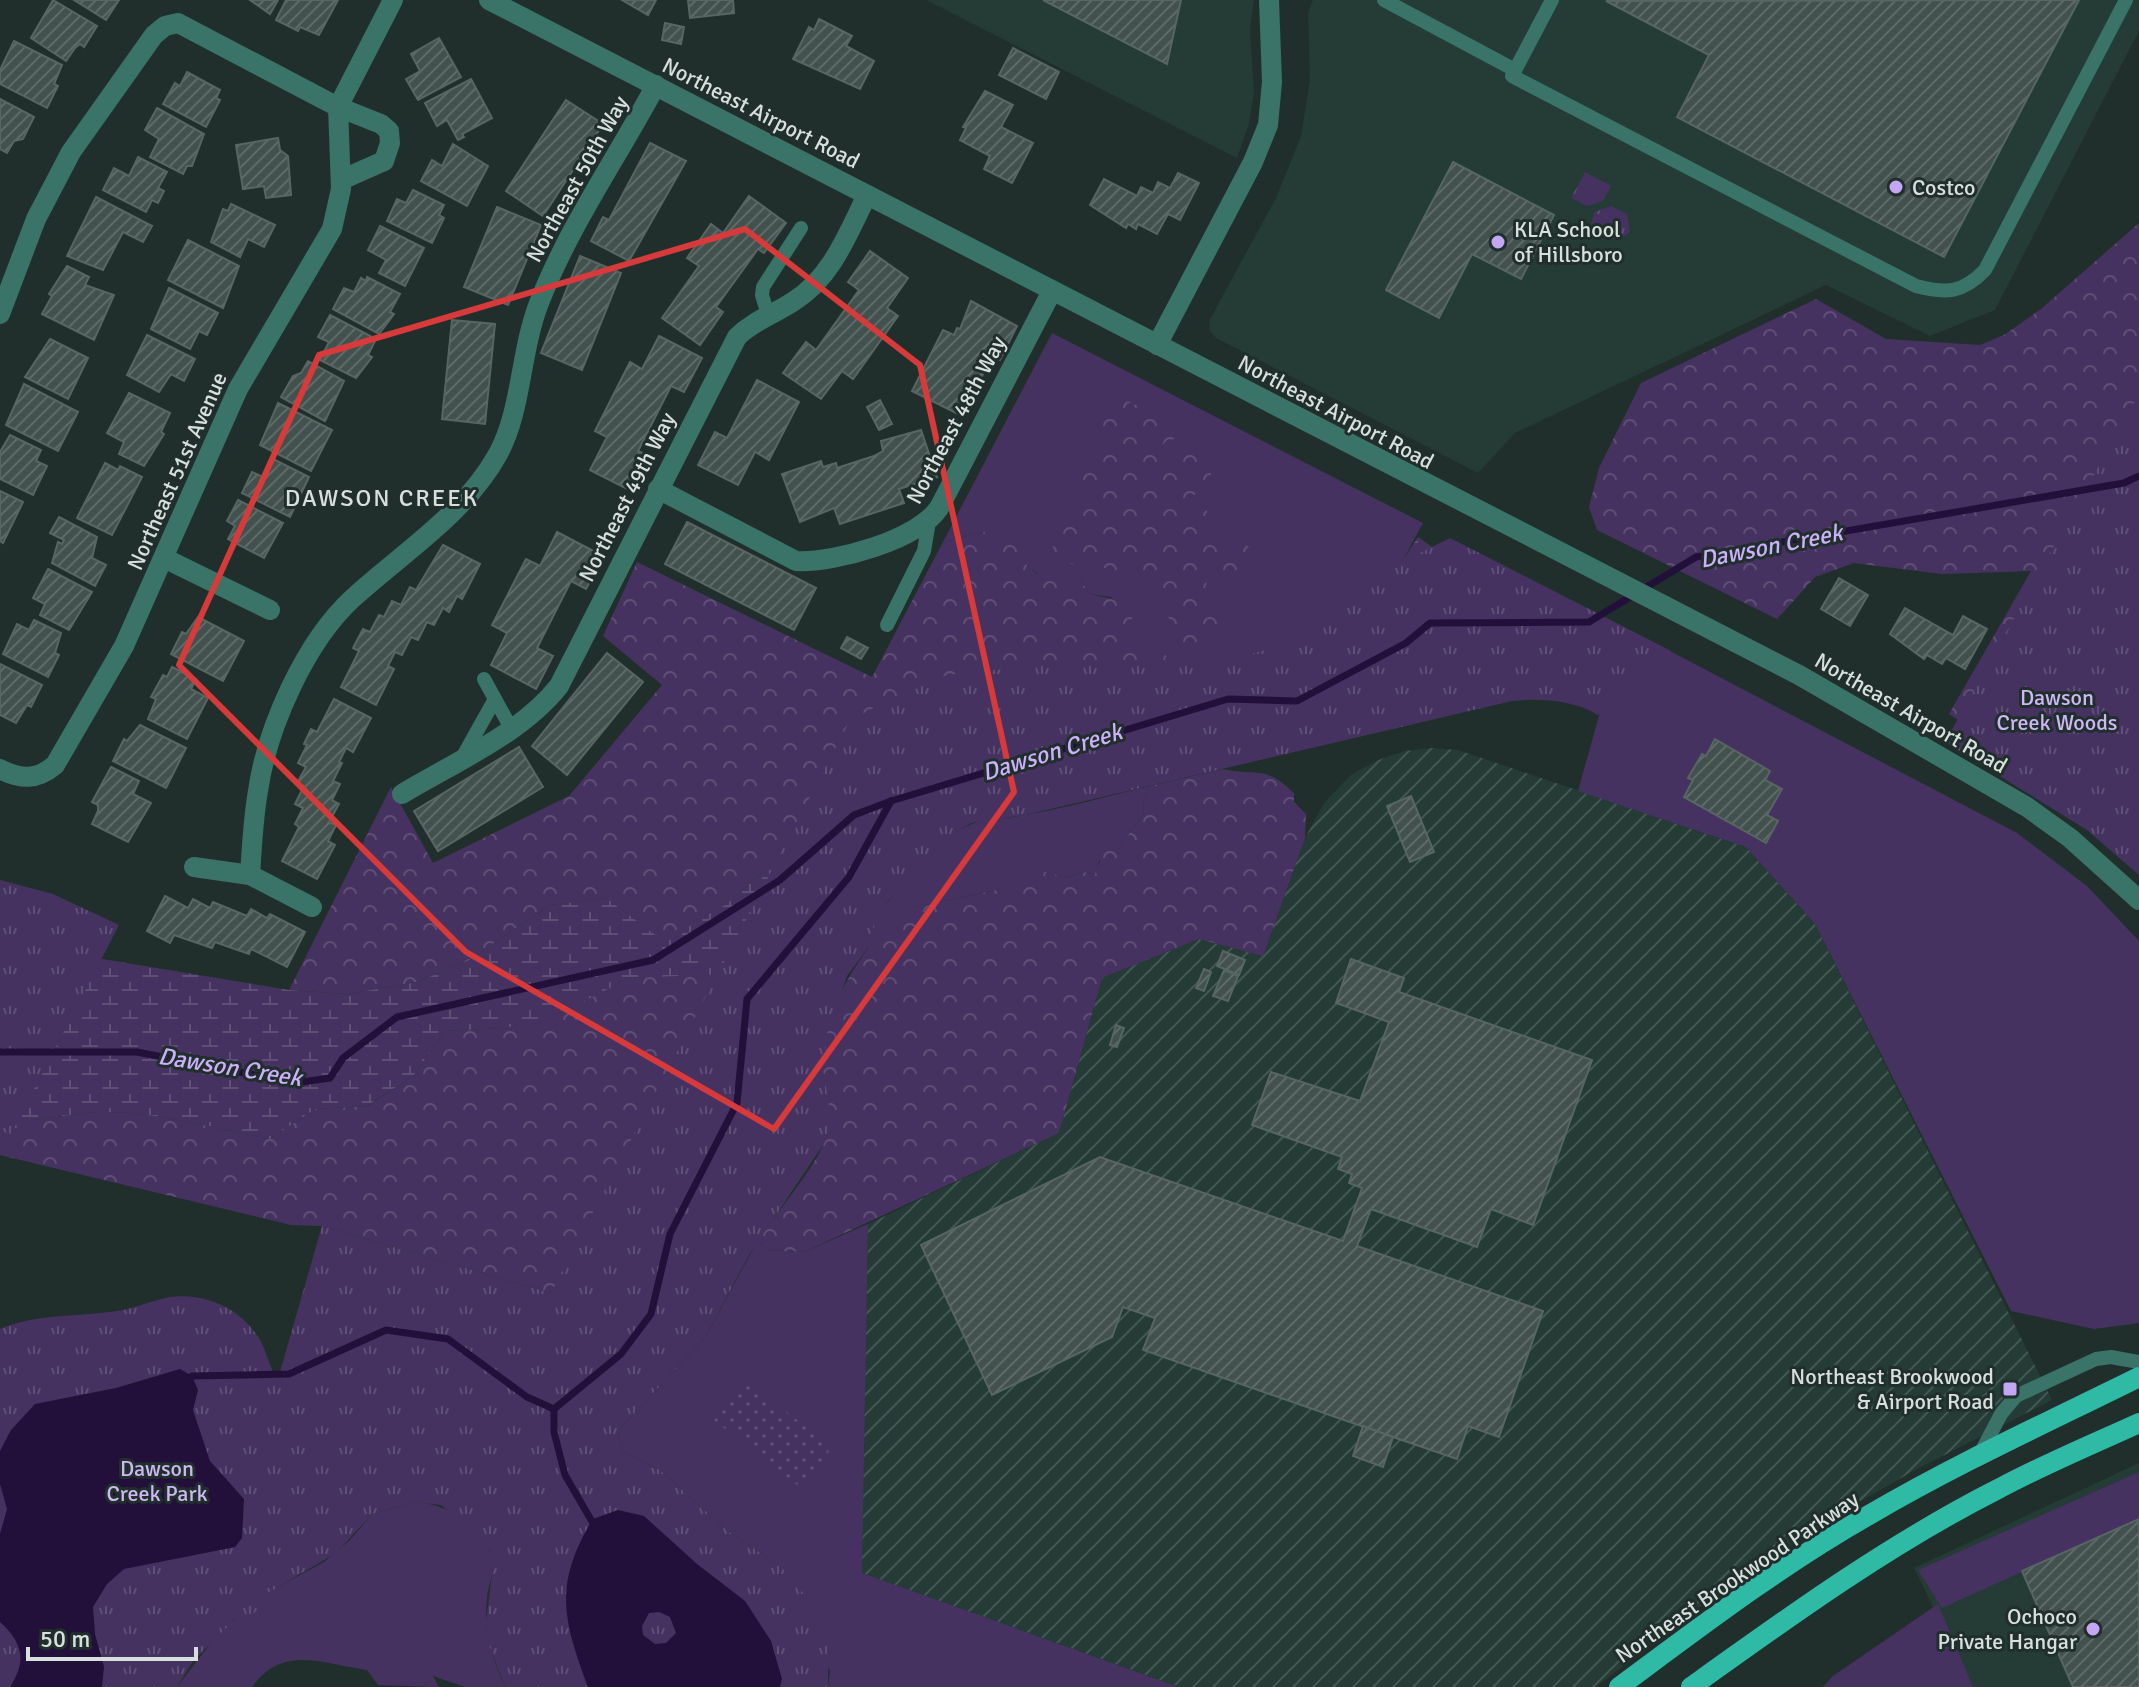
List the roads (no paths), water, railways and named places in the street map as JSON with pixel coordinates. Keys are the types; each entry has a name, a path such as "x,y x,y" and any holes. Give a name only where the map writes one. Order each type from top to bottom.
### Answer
{"main road":[{"name":"Northeast Brookwood Parkway","path":"1619,1687 1814,1549 1979,1456 2139,1377"},
{"path":"1691,1687 1787,1618 1922,1532 1999,1488 2139,1423"}],"street":[{"name":"Northeast 51st Avenue","path":"0,769 27,778 42,776 64,751 124,646 238,389 332,229 338,210 341,180 338,107 393,0"},
{"name":"Northeast Airport Road","path":"489,0 1799,675 2027,807 2070,838 2139,900"},
{"path":"1157,345 1253,162 1268,125 1272,82 1269,0"},
{"path":"0,314 36,219 71,152 154,35 165,26 178,23 338,107 381,124 389,131 390,143 384,161 341,180"},
{"name":"Northeast 50th Way","path":"250,875 258,789 278,722 296,679 318,639 349,601 472,494 499,453 513,418 520,364 537,307 559,254 656,85"},
{"name":"Northeast 49th Way","path":"402,794 543,706 559,686 737,337 749,324 796,300 829,268 867,195"},
{"name":"Northeast 48th Way","path":"658,489 796,561 816,562 911,533 929,521 1052,291"},
{"path":"164,558 270,610"},
{"path":"194,867 250,875 312,907"}],"lane":[{"path":"1384,0 1515,70"},
{"path":"1552,0 1512,76 1916,286 1955,292 1972,284 1985,270 2126,0"},
{"path":"768,315 763,287 801,228"},
{"path":"887,625 924,551 929,521"},
{"path":"484,679 511,728"},
{"path":"462,758 495,699"},
{"path":"1979,1456 2001,1414 2016,1396 2096,1359 2139,1362"}],"waterway":[{"name":"Dawson Creek","path":"0,1052 137,1052 295,1083 330,1078 343,1058 397,1017 653,960 780,880 854,815 891,801 1228,699 1297,701 1406,643 1430,623 1589,622 1696,557 2124,483 2139,476"},
{"path":"554,1409 621,1354 651,1314 670,1234 737,1103 747,999 849,877 891,801"},
{"path":"187,1382 192,1376 289,1374 386,1330 448,1339 527,1397 554,1409"},
{"path":"554,1409 554,1432 565,1475 594,1525"}],"place":[{"name":"Costco","path":"1896,187"},
{"name":"KLA School of Hillsboro","path":"1498,242"},
{"name":"Northeast Brookwood & Airport Road","path":"2010,1389"},
{"name":"Ochoco Private Hangar","path":"2093,1629"}],"district":[{"name":"DAWSON CREEK","path":"382,498"}],"park label":[{"name":"Dawson Creek Woods","path":"2057,710"},
{"name":"Dawson Creek Park","path":"157,1480"}]}
